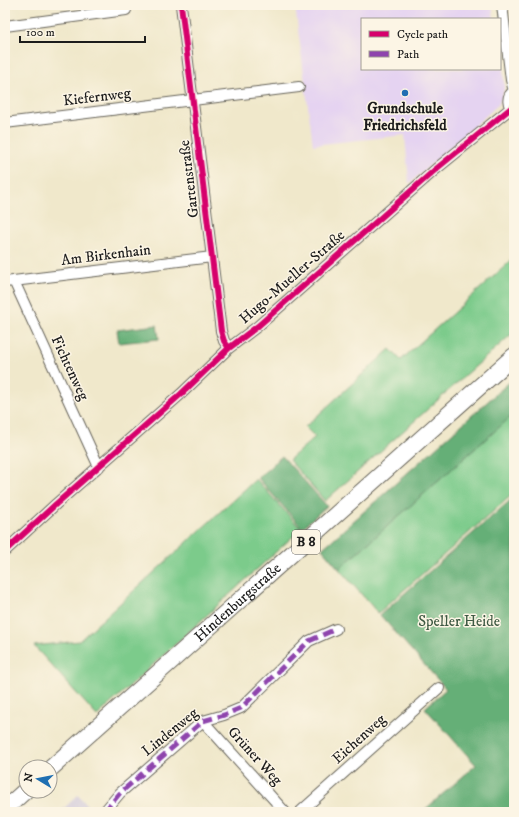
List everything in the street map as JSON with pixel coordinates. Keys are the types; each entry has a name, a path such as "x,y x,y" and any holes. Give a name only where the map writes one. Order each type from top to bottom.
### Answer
{"main road":[{"name":"Hindenburgstraße","path":"58,763 514,356"}],"street":[{"name":"Gartenstraße","path":"182,5 221,331 224,341 229,348"},
{"path":"502,5 511,80 514,91 508,99 509,105 513,109"},
{"path":"5,26 126,10"},
{"path":"193,100 299,87"},
{"name":"Kiefernweg","path":"5,123 193,100"},
{"name":"Hugo-Mueller-Straße","path":"5,551 229,348 258,326 436,168 513,109"},
{"name":"Am Birkenhain","path":"10,282 212,257"},
{"name":"Fichtenweg","path":"10,282 99,467"},
{"name":"Lindenweg","path":"104,812 120,793 203,721 241,708 309,641 336,629"},
{"name":"Eichenweg","path":"300,812 439,688"},
{"name":"Grüner Weg","path":"203,721 285,812"}],"shaded area":[{"name":"Grundschule Friedrichsfeld","path":"295,5 492,5 494,18 361,18 361,70 501,70 501,54 502,55 504,89 498,105 409,184 405,135 313,145"},
{"path":"78,795 92,811 95,812 60,812"}],"green space":[{"path":"514,258 514,332 325,501 289,460 315,437 305,427 390,349 401,360"},
{"path":"157,325 159,339 119,343 117,330"},
{"path":"514,378 514,414 339,569 322,549"},
{"path":"514,414 514,493 378,613 339,569"},
{"path":"282,456 327,506 302,528 258,478"},
{"path":"256,479 301,529 97,716 34,646 79,641"},
{"name":"Speller Heide","path":"514,497 514,812 422,812 476,765 425,708 446,689 380,615"}],"marked path":[{"path":"104,812 120,793 203,721 241,708 309,641 336,629"}],"cycle path":[{"path":"181,5 221,331 224,341 229,348"},
{"path":"5,551 181,394 229,348 258,326 436,169 511,108"}],"place":[{"name":"Grundschule Friedrichsfeld","path":"405,93"}]}
